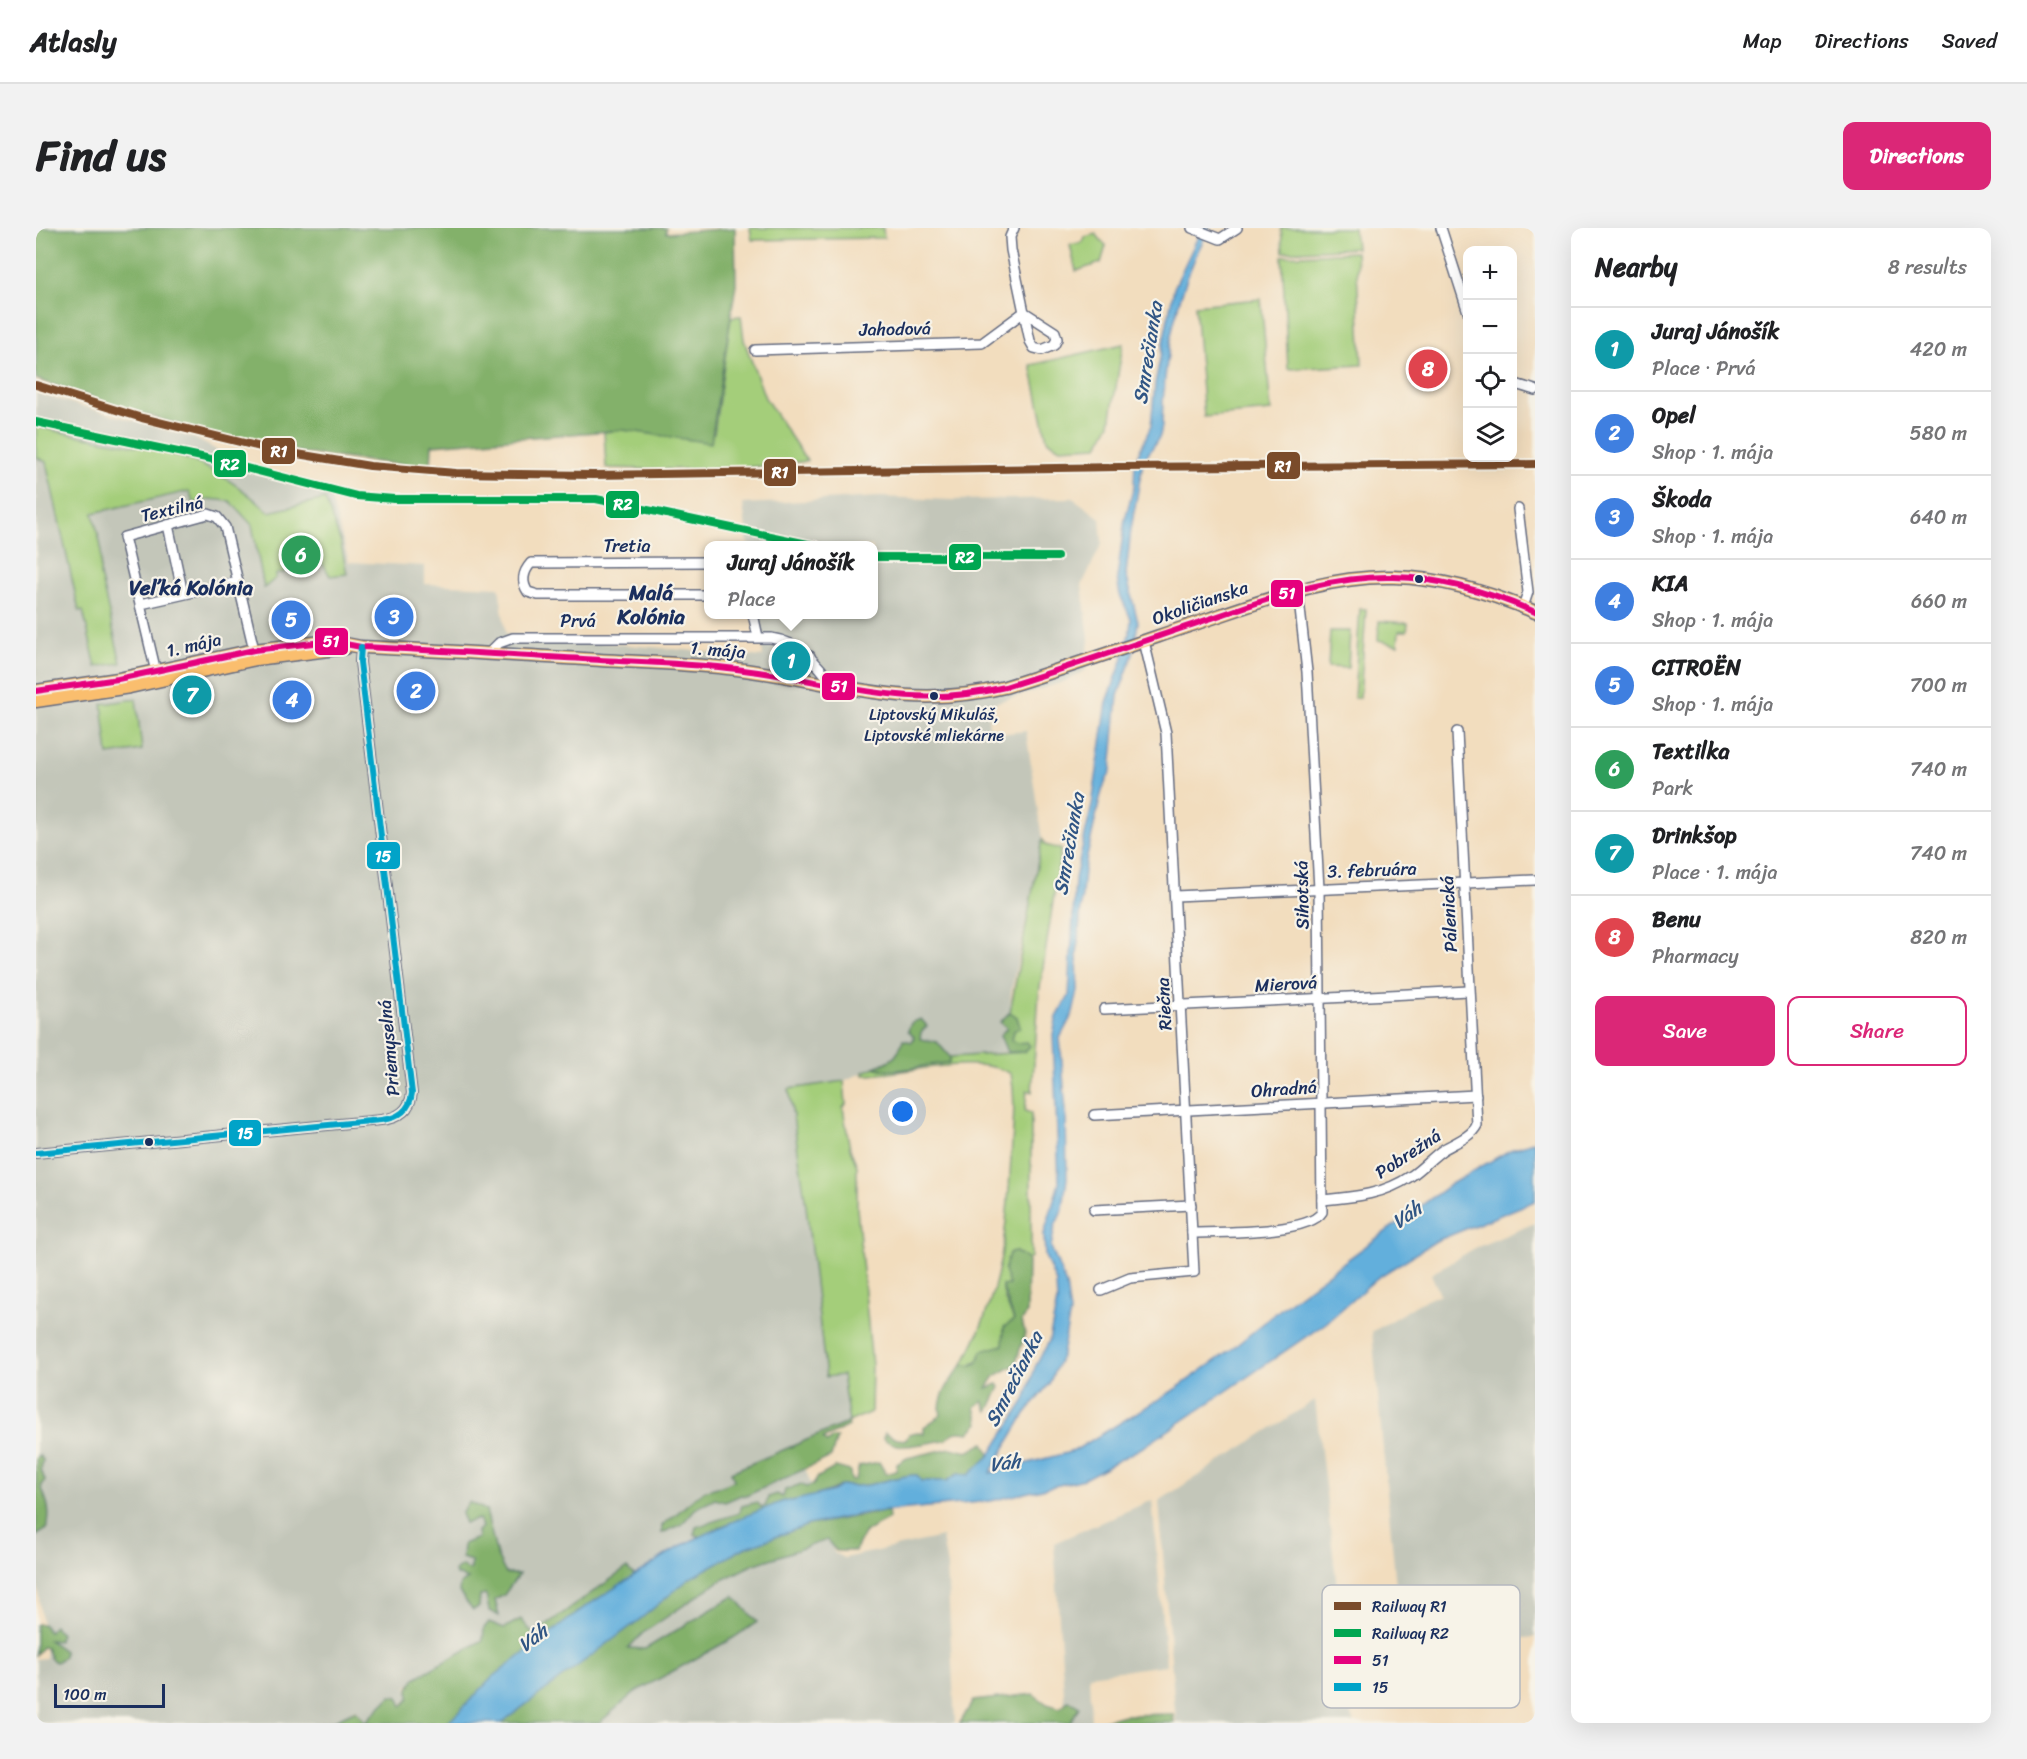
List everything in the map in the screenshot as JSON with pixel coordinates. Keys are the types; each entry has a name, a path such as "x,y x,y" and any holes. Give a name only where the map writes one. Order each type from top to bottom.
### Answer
{"main road":[{"name":"Okoličianska","path":"1100,656 1298,591 1352,579 1396,577 1461,587 1535,612"},
{"name":"1. mája","path":"36,691 330,641 361,646 726,668 795,677 834,686 899,696 958,696 1005,687 1100,656"},
{"name":"1. mája","path":"36,701 130,687 255,655"}],"street":[{"name":"Jahodová","path":"755,350 982,343 1024,312 1011,250 1010,237 1014,228"},
{"path":"1192,228 1215,239 1228,237 1237,228"},
{"path":"1441,228 1463,300"},
{"path":"1517,385 1535,390"},
{"path":"1518,509 1528,592 1523,607"},
{"name":"Textilná","path":"156,672 124,537 208,514 218,517 225,526 255,655"},
{"path":"168,525 183,594"},
{"name":"Tretia","path":"704,562 531,563 524,575 525,588 528,592 538,595 704,595"},
{"path":"141,604 238,582"},
{"name":"Sihotská","path":"1298,591 1309,704 1319,889 1322,1200"},
{"path":"754,619 758,637"},
{"name":"Prvá","path":"488,654 499,643 513,638 758,637 783,640 810,657 834,686"},
{"name":"Riečna","path":"1101,1290 1130,1278 1194,1272 1166,733 1142,642"},
{"name":"Priemyselná","path":"36,1153 381,1120 398,1116 408,1106 412,1094 360,662 361,646"},
{"path":"795,677 806,669 810,657"},
{"name":"Pálenická","path":"1457,732 1476,1095"},
{"name":"3. februára","path":"1175,896 1535,880"},
{"name":"Mierová","path":"1104,1009 1469,991"},
{"name":"Ohradná","path":"1094,1115 1476,1095"},
{"name":"Pobrežná","path":"1322,1200 1371,1195 1413,1175 1437,1154 1476,1128 1476,1095"},
{"path":"1192,1233 1282,1228 1309,1223 1320,1215 1322,1200"},
{"path":"1094,1210 1191,1205"}],"shaded area":[{"path":"36,393 194,438 260,473 329,493 349,562 425,566 425,584 499,587 506,634 763,657 758,619 878,619 878,541 748,541 743,504 880,497 952,500 1073,498 1100,518 1102,543 1082,585 1089,639 1086,670 1063,682 988,705 989,735 1026,731 1042,839 1011,993 1007,1052 882,1064 844,1081 789,1089 806,1206 826,1377 842,1375 849,1422 797,1444 834,1553 844,1558 942,1537 947,1566 955,1723 521,1723 455,1656 407,1686 409,1698 398,1707 393,1700 365,1721 356,1708 335,1723 36,1723 36,1659 46,1658 36,1572"},
{"path":"1535,1223 1535,1637 1520,1638 1520,1585 1396,1585 1372,1332 1418,1304 1440,1294 1431,1274 1475,1248"},
{"path":"1315,1400 1337,1585 1322,1585 1322,1708 1351,1708 1353,1723 1176,1723 1159,1501"},
{"path":"1152,1500 1166,1665 1089,1675 1091,1723 1066,1723 1054,1543"}],"green space":[{"path":"36,228 666,228 666,233 735,228 736,284 711,443 623,430 432,445 431,467 286,450 226,438 137,412 36,379"},
{"path":"750,228 883,228 884,238 752,240"},
{"path":"1281,228 1354,228 1356,248 1283,252"},
{"path":"1096,234 1106,246 1101,263 1076,271 1070,245 1083,242 1085,237"},
{"path":"1356,252 1362,365 1288,369 1282,256"},
{"path":"1261,299 1271,411 1204,417 1195,305"},
{"path":"741,316 744,340 765,398 807,461 732,468 606,468 604,432 623,430 714,433 731,317"},
{"path":"1123,344 1110,423 1098,446 1060,448 1047,440 1031,365"},
{"path":"36,426 148,448 184,458 230,481 269,512 325,499 341,543 347,574 330,576 323,564 276,574 276,578 264,588 252,525 230,501 209,499 194,503 189,491 93,513 101,546 100,575 121,663 96,667 83,611 79,611 46,462 36,457"},
{"path":"1360,609 1366,609 1360,698 1354,698"},
{"path":"1379,621 1408,623 1407,631 1399,631 1398,645 1378,640"},
{"path":"1330,631 1350,631 1348,668 1328,667"},
{"path":"136,699 142,750 108,755 102,704"},
{"path":"1042,839 1045,845 1061,849 1039,994 1032,1092 1027,1090 1025,1111 1031,1113 1031,1257 1028,1260 1016,1252 1009,1285 1002,1286 1005,1300 1014,1320 1003,1346 970,1366 963,1364 986,1314 1000,1264 1004,1238 1013,1126 1011,1074 997,1068 979,1065 940,1066 881,1074 864,1075 864,1072 875,1067 902,1070 949,1063 950,1057 1025,1052 1012,1040 1017,1017 1010,1012"},
{"path":"1010,1012 1017,1017 1020,1027 1014,1031 1012,1040 1016,1043 1027,1042 1030,1046 1025,1052 1007,1052 1000,1035 1007,1028 1000,1022"},
{"path":"921,1019 927,1026 921,1032 920,1039 937,1042 950,1057 949,1063 903,1070 875,1067 893,1058 903,1040 912,1042 914,1037 908,1031 911,1023"},
{"path":"844,1081 846,1104 843,1108 850,1149 857,1166 857,1208 872,1366 871,1412 849,1422 842,1375 826,1377 806,1206 789,1089"},
{"path":"1016,1252 1028,1260 1027,1313 1022,1321 1025,1334 1015,1365 995,1376 987,1388 998,1384 1000,1387 988,1412 983,1401 975,1407 979,1423 969,1433 956,1432 946,1440 904,1446 883,1438 885,1433 897,1439 906,1440 909,1434 917,1432 924,1434 924,1427 941,1415 943,1395 963,1364 970,1366 977,1363 982,1351 1003,1345 1004,1327 1014,1320 1002,1286 1009,1285 1004,1271 1009,1253"},
{"path":"849,1422 848,1426 823,1439 827,1443 832,1438 837,1438 831,1457 746,1496 741,1495 725,1502 715,1499 695,1509 682,1524 662,1533 662,1525 703,1492 734,1480 731,1472"},
{"path":"984,1443 990,1455 969,1475 958,1474 947,1481 920,1481 917,1475 860,1486 842,1485 813,1496 784,1501 720,1527 702,1538 694,1534 696,1527 739,1513 742,1506 757,1502 761,1507 766,1505 768,1497 777,1494 783,1497 785,1490 801,1484 806,1487 813,1485 818,1477 836,1467 850,1471 851,1481 856,1479 859,1466 879,1462 886,1474 896,1471 897,1464 907,1458 951,1448 968,1452"},
{"path":"39,1455 43,1460 41,1469 45,1481 41,1487 47,1503 49,1518 47,1529 36,1536 36,1458"},
{"path":"469,1502 486,1510 497,1556 506,1574 519,1574 504,1595 495,1600 499,1616 489,1610 486,1595 480,1596 479,1607 473,1610 459,1592 460,1584 468,1579 456,1575 455,1571 462,1566 468,1570 471,1569 471,1561 462,1558 463,1544 478,1538 477,1531 482,1527 479,1519 465,1523 461,1514"},
{"path":"888,1511 889,1519 865,1532 855,1551 836,1551 827,1540 752,1565 720,1581 643,1633 628,1648 645,1649 734,1596 757,1622 733,1638 635,1692 599,1723 501,1723 639,1620 690,1578 744,1548 808,1525"},
{"path":"627,1568 635,1576 585,1607 493,1677 448,1723 329,1723 356,1710 365,1722 391,1696 398,1697 402,1706 409,1699 409,1688 415,1678 483,1640 484,1628 489,1622 504,1628 521,1619 533,1634"},
{"path":"36,1624 43,1624 48,1632 54,1626 61,1634 58,1641 49,1640 64,1651 64,1657 56,1662 51,1659 46,1648 42,1647 36,1655"},
{"path":"1033,1694 1047,1704 1060,1708 1069,1700 1079,1707 1070,1723 960,1723 973,1701"},
{"path":"1173,1714 1174,1723 1096,1723 1124,1715"}],"water":[{"path":"1202,228 1210,228 1198,251 1180,299 1165,375 1160,436 1143,462 1131,529 1126,574 1138,622 1133,654 1118,696 1111,770 1102,790 1084,870 1077,955 1078,991 1073,1013 1060,1038 1066,1111 1067,1178 1063,1209 1055,1226 1051,1247 1066,1285 1070,1313 1062,1354 1049,1384 1025,1414 990,1473 1074,1451 1174,1390 1232,1349 1288,1303 1451,1184 1510,1150 1535,1141 1535,1201 1436,1241 1377,1278 1326,1323 1215,1399 1145,1446 1084,1479 991,1501 866,1513 808,1525 744,1548 690,1578 639,1620 501,1723 448,1723 493,1677 585,1607 680,1546 784,1501 833,1491 842,1485 861,1486 917,1475 921,1481 947,1481 958,1474 969,1475 990,1455 1025,1400 1035,1367 1049,1341 1057,1302 1056,1283 1045,1256 1044,1234 1059,1183 1053,1034 1057,1017 1069,996 1075,878 1092,805 1107,702 1122,661 1130,629 1131,619 1120,595 1117,578 1125,519 1134,486 1135,461 1151,426 1155,383 1174,288"}],"railway":[{"path":"36,422 211,459 356,496 394,499 596,499 793,541"},
{"path":"878,557 1057,557"}],"rail line":[{"name":"R1","path":"36,385 142,418 273,450 370,466 456,473 593,475 1120,467 1535,464"},
{"name":"R2","path":"36,422 211,459 356,496 394,499 596,499 793,541"},
{"name":"R2","path":"878,557 1057,557"}],"transit line":[{"name":"51","path":"36,691 118,679 254,650 330,641 361,647 709,666 865,691 932,696 967,694 1005,687 1277,596 1347,580 1370,577 1430,580 1484,593 1535,612"},
{"name":"15","path":"36,1153 381,1120 398,1115 409,1105 412,1093 360,662 361,647"}],"place":[{"name":"Benu","path":"1428,369"},
{"name":"Textilka","path":"301,555"},
{"name":"Škoda","path":"394,617"},
{"name":"CITROËN","path":"291,620"},
{"name":"Juraj Jánošík","path":"791,661"},
{"name":"Opel","path":"416,691"},
{"name":"Drinkšop","path":"192,695"},
{"name":"Liptovský Mikuláš, Liptovské mliekárne","path":"934,696"},
{"name":"KIA","path":"292,700"}],"district":[{"name":"Veľká Kolónia","path":"191,588"},
{"name":"Malá Kolónia","path":"651,605"}],"water label":[{"name":"Smrečianka","path":"1148,353"},
{"name":"Smrečianka","path":"1069,844"},
{"name":"Váh","path":"1407,1215"},
{"name":"Smrečianka","path":"1014,1379"},
{"name":"Váh","path":"1005,1463"},
{"name":"Váh","path":"533,1638"}]}
